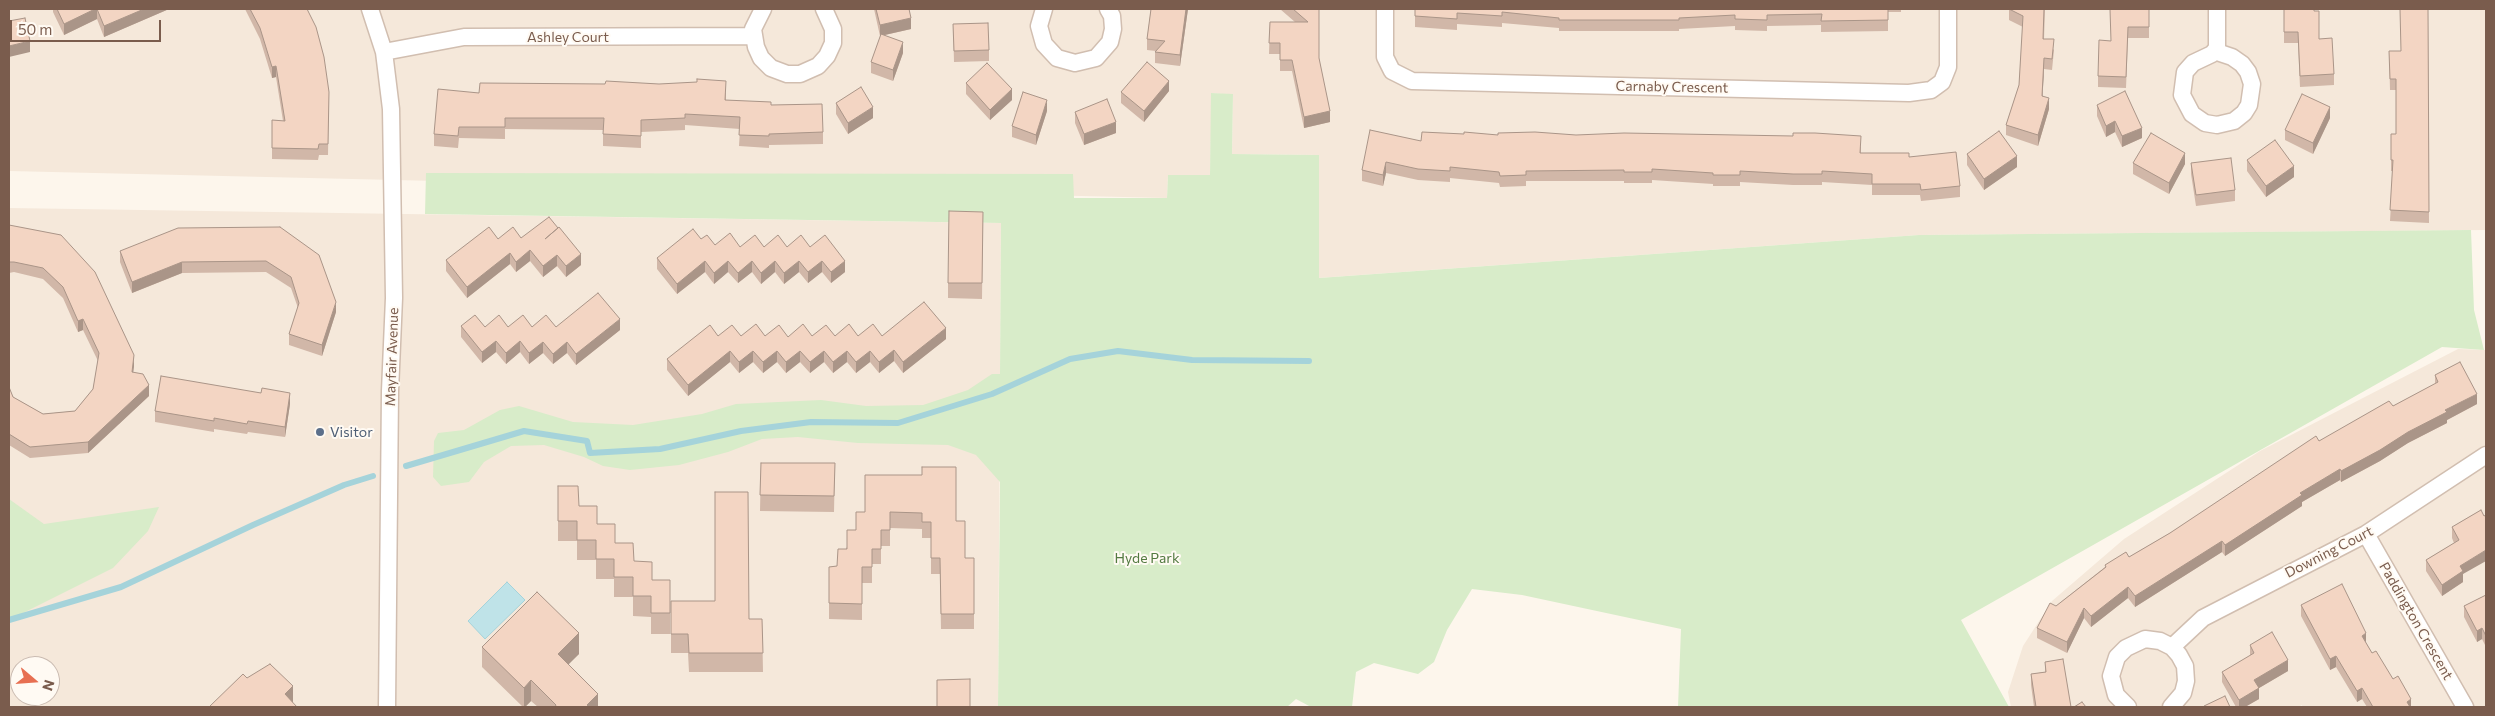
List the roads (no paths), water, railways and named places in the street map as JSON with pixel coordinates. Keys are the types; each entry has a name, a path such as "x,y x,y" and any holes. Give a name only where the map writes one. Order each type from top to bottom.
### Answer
{"street":[{"name":"Mayfair Avenue","path":"370,9 384,52 391,109 394,298 390,391 387,707"},
{"path":"764,9 755,23 753,36 761,58 771,68 787,74 800,74 818,66 827,56 833,43 833,29 824,9"},
{"path":"1044,9 1039,26 1044,44 1058,58 1075,63 1096,58 1105,49 1113,29 1112,16 1108,9"},
{"name":"Carnaby Crescent","path":"1385,9 1385,57 1392,71 1412,81 1910,93 1931,90 1942,82 1948,67 1948,9"},
{"path":"2217,9 2217,48 2220,53 2232,57 2242,64 2248,72 2252,84 2249,105 2244,113 2234,121 2217,125 2205,123 2192,114 2182,95 2182,83 2185,72 2193,62 2212,54 2217,48"},
{"name":"Ashley Court","path":"384,52 464,37 753,36"},
{"name":"Downing Court","path":"2172,647 2203,618 2366,534 2486,455"},
{"name":"Paddington Crescent","path":"2366,534 2465,707"},
{"path":"2128,707 2113,689 2111,676 2117,657 2126,648 2145,640 2160,641 2172,647 2179,654 2185,666 2186,680 2183,693 2171,707"}],"water":[{"path":"507,582 525,600 485,639 468,621"}],"waterway":[{"path":"406,466 524,431 587,441 590,453 660,449 741,431 811,422 898,423 992,394 1070,359 1118,351 1192,360 1309,361"},
{"path":"9,620 121,587 253,525 344,485 373,476"}],"place":[{"name":"Visitor","path":"320,432"}],"park label":[{"name":"Hyde Park","path":"1147,558"}]}
